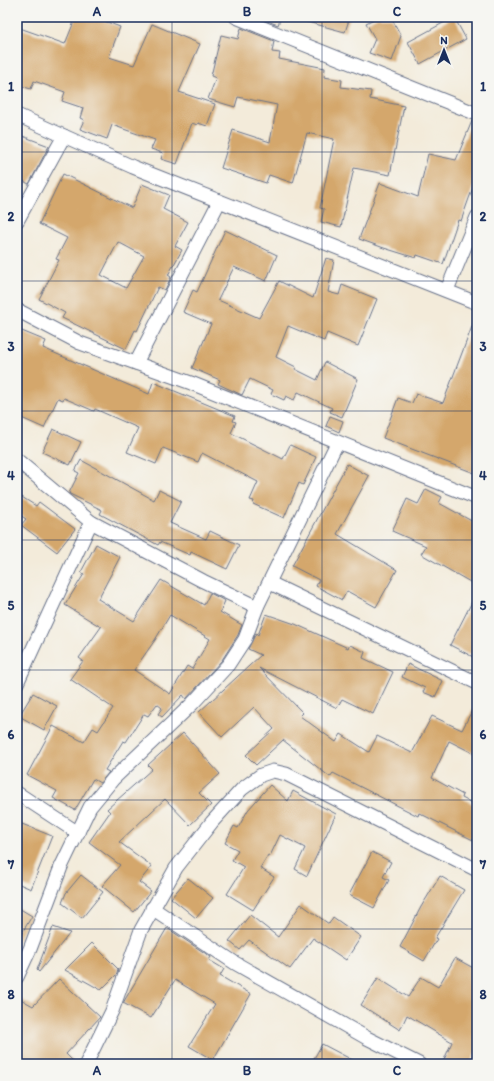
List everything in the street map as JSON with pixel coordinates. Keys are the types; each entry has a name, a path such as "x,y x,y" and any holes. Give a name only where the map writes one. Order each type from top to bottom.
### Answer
{"street":[{"path":"238,17 477,114"},
{"path":"17,115 133,167 477,303"},
{"path":"17,221 64,136"},
{"path":"136,363 219,202"},
{"path":"447,290 477,217"},
{"path":"17,310 80,343 191,383 337,443 477,498"},
{"path":"17,977 30,949 62,867 90,807 113,779 192,704 228,665 245,639 257,607 337,443"},
{"path":"17,460 91,522 197,578 257,607"},
{"path":"17,683 91,522"},
{"path":"270,583 477,683"},
{"path":"86,1064 112,1011 134,949 152,908 176,868 212,822 242,789 261,775 273,771 286,774 477,870"},
{"path":"17,794 78,833"},
{"path":"152,908 235,963 367,1038 419,1064"}],"building":[{"path":"76,17 94,17 120,27 109,57 134,65 152,24 200,44 179,92 215,104 207,126 192,123 177,164 161,159 163,153 151,149 155,140 112,125 107,139 80,129 84,120 80,118 83,108 62,101 65,92 34,81 31,89 17,85 17,27 65,44"},
{"path":"257,17 281,17 278,25"},
{"path":"300,17 350,17 345,32 300,20"},
{"path":"378,17 391,17 401,36 392,61 369,53 375,39 366,23"},
{"path":"454,17 466,39 420,64 408,42"},
{"path":"241,28 274,41 272,52 280,53 279,59 325,68 324,77 342,80 341,87 371,91 370,99 404,106 390,175 354,168 341,227 321,222 324,209 320,208 334,139 307,133 293,183 269,175 266,183 221,168 233,130 270,142 277,105 238,97 235,107 208,99 216,78 211,76 221,35 238,39"},
{"path":"472,121 477,122 477,176 461,221 458,220 443,264 417,255 416,258 359,239 380,183 418,197 428,154 456,160"},
{"path":"17,134 49,146 29,184 17,178"},
{"path":"63,174 132,208 142,184 169,195 163,209 188,222 175,246 182,250 168,275 171,277 165,290 158,287 137,331 135,330 126,349 62,318 65,313 39,299 59,260 56,259 67,238 39,224","holes":["118,242 144,256 126,288 101,275"]},
{"path":"225,230 277,255 266,281 234,267 218,300 259,318 279,281 313,298 326,258 334,260 328,292 339,295 342,285 377,299 358,346 327,333 324,341 288,326 276,357 317,380 325,362 358,379 342,417 330,412 332,408 298,392 294,400 286,396 284,400 271,394 273,390 250,379 242,395 218,384 220,380 192,368 211,324 183,312 193,290 197,292"},
{"path":"476,316 477,474 383,438 398,398 412,403 416,394 443,403"},
{"path":"17,329 46,341 43,348 149,394 153,382 235,416 233,421 236,422 231,433 283,459 290,445 316,457 303,485 299,483 284,518 253,504 254,501 250,500 258,482 202,453 198,462 163,448 156,464 127,452 138,428 95,409 94,411 64,398 63,400 58,398 44,428 17,416"},
{"path":"330,416 343,421 339,432 326,426"},
{"path":"53,429 81,442 70,465 42,452"},
{"path":"81,460 154,500 159,490 181,501 170,523 206,539 210,531 239,545 227,569 191,552 190,555 160,542 158,545 100,514 102,510 70,494 69,493 79,473 75,471"},
{"path":"347,464 369,476 337,534 397,570 376,607 347,591 342,600 316,586 319,580 292,566"},
{"path":"426,489 442,497 439,503 477,524 477,574 472,583 421,554 426,546 392,531 407,499 418,504"},
{"path":"17,494 36,506 39,502 75,529 57,552 21,525 26,519 17,513"},
{"path":"96,544 120,557 98,599 134,621 161,580 204,605 210,593 225,601 220,612 242,625 238,635 222,660 186,699 183,695 162,717 158,714 162,708 157,704 148,716 144,714 126,742 123,741 105,770 109,772 100,783 93,779 75,810 53,798 57,791 27,775 53,726 84,742 93,728 98,731 113,708 70,679 83,661 79,658 101,627 65,605 84,574 81,572","holes":["170,615 210,639 192,669 187,666 170,694 134,670"]},
{"path":"477,592 477,659 450,645"},
{"path":"266,614 295,624 348,648 350,645 365,652 363,658 393,672 373,714 342,699 337,708 259,668 303,713 300,716 336,742 341,734 369,752 377,736 412,753 432,716 462,730 477,701 477,755 449,741 432,778 463,795 462,798 477,806 477,842 419,813 418,816 333,773 330,777 283,740 256,765 246,755 274,729 254,707 222,737 199,712 261,655 248,649 256,633 258,635"},
{"path":"408,664 443,681 435,697 423,692 425,688 402,677"},
{"path":"33,693 57,706 44,730 19,716"},
{"path":"183,733 220,774 199,793 211,805 190,825 165,799 119,842 152,866 139,882 151,891 134,912 102,886 120,865 89,842 110,812 107,809 152,769 148,765"},
{"path":"270,785 288,801 293,791 336,814 307,876 295,869 305,848 280,835 270,856 268,855 260,868 274,877 253,910 227,894 244,867 232,860 238,850 225,843 234,826 238,828 248,810"},
{"path":"17,822 52,836 31,889 17,883"},
{"path":"372,852 391,862 383,877 389,880 374,908 349,895"},
{"path":"81,875 103,892 82,918 62,903 66,893"},
{"path":"440,876 464,890 435,938 437,939 424,961 400,947 421,907"},
{"path":"188,878 213,898 196,918 171,898"},
{"path":"301,904 329,924 333,917 361,937 346,960 313,938 290,969 249,940 240,950 229,941 250,915 278,937"},
{"path":"17,907 32,916 17,941"},
{"path":"53,927 70,933 39,972 37,970"},
{"path":"167,928 211,957 209,960 224,969 220,976 251,994 213,1060 189,1046 215,1004 175,980 151,1018 123,1003"},
{"path":"92,943 118,969 117,974 101,990 65,970"},
{"path":"455,958 477,970 477,1049 470,1064 442,1064 452,1042 407,1015 400,1030 361,1005 378,978 408,997 421,977 438,987"},
{"path":"59,979 100,1017 66,1054 76,1064 17,1064 17,997 33,1006"},
{"path":"322,1044 360,1064 311,1064"}]}
